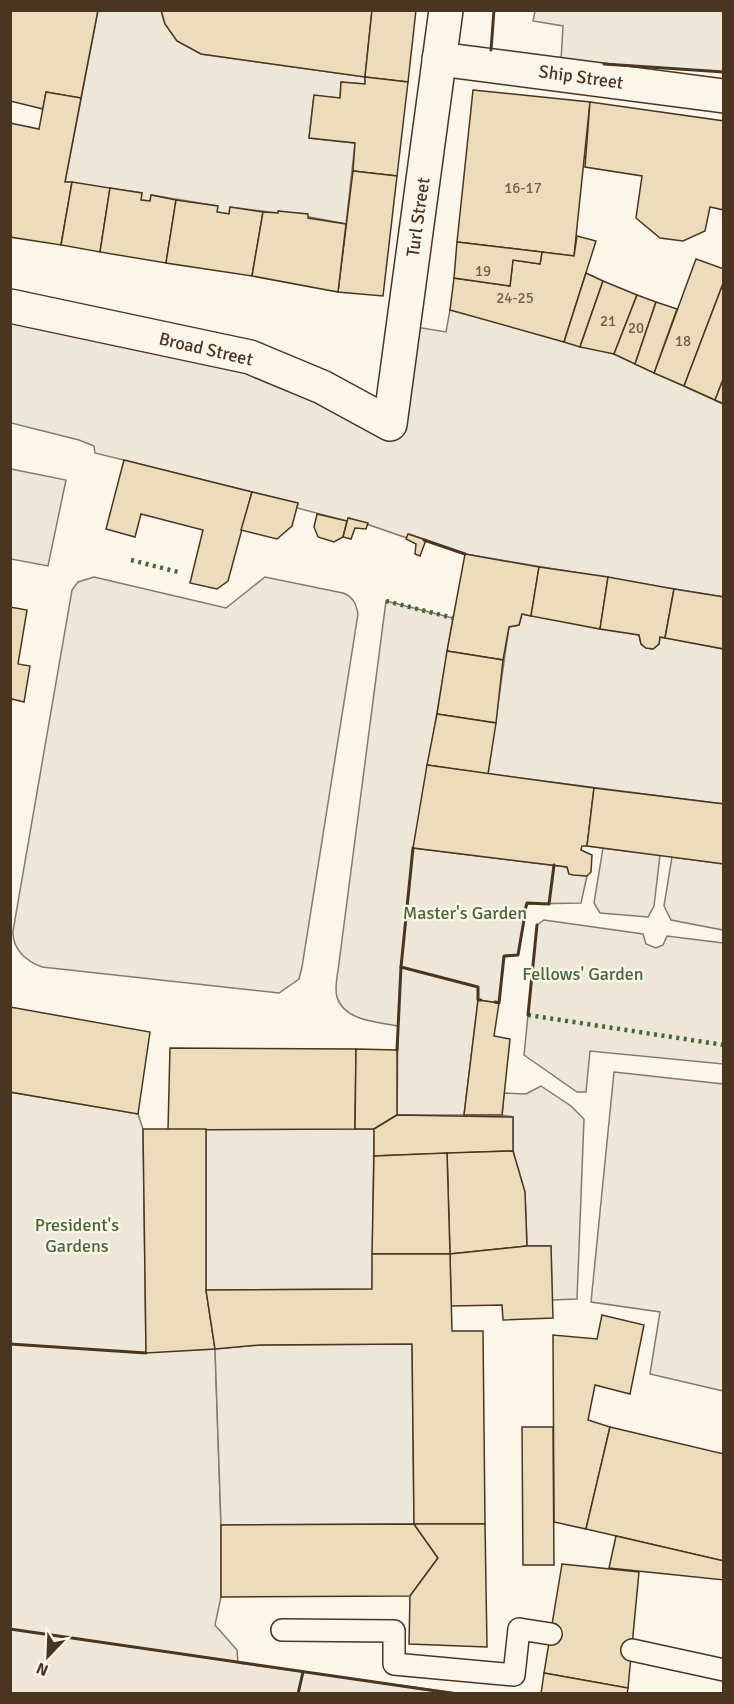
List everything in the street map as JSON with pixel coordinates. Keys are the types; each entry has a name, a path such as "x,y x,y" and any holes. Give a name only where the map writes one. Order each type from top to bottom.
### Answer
{"street":[{"name":"Turl Street","path":"390,424 446,10"},
{"name":"Ship Street","path":"439,59 723,96"},
{"name":"Broad Street","path":"10,306 250,357 322,387 390,424"}],"lane":[{"path":"282,1630 394,1631 394,1664 514,1675 519,1629 551,1634"},
{"path":"632,1650 723,1670"}],"green space":[{"path":"535,11 723,11 723,72 561,61 563,26 533,21"},
{"path":"11,469 66,480 48,566 11,559"},
{"path":"94,577 226,608 265,577 343,593 349,596 355,604 358,614 302,967 299,979 279,993 42,967 21,954 15,943 13,931 72,590 78,582"},
{"name":"Master's Garden","path":"386,601 453,618 414,848 567,867 569,874 587,876 581,903 527,904 518,955 504,957 499,1003 478,1000 464,1115 397,1115 398,1026 354,1016 341,1005 336,993"},
{"name":"Fellows' Garden","path":"603,848 660,855 654,906 648,917 600,913 594,903"},
{"name":"Fellows' Garden","path":"672,857 723,864 723,930 671,920 664,906"},
{"name":"Fellows' Garden","path":"544,920 643,934 646,944 656,948 663,945 667,936 723,943 723,1064 590,1051 586,1092 577,1092 524,1055 537,925"},
{"path":"614,1072 723,1084 723,1391 650,1374 660,1312 591,1302"},
{"path":"541,1086 571,1106 584,1119 577,1299 552,1300 551,1246 527,1246 525,1192 513,1151 513,1117 502,1115 504,1093 526,1094"},
{"name":"President's Gardens","path":"10,1092 138,1114 143,1129 146,1352 215,1349 221,1597 215,1625 237,1650 238,1663 457,1693 11,1693"}],"shaded area":[{"path":"98,11 161,11 165,24 177,41 201,54 365,77 365,84 341,82 340,98 314,96 309,138 355,143 346,224 279,211 278,213 230,207 229,214 217,212 217,206 152,195 150,201 141,200 142,193 65,182"},
{"path":"10,306 250,357 390,424 404,325 446,332 450,310 614,354 723,404 723,597 465,554 409,534 407,538 349,518 347,521 297,508 298,503 95,453 94,446 79,440 11,423"},
{"path":"522,614 639,635 641,644 646,648 653,649 659,644 660,637 723,649 723,804 488,774 509,627 519,625"},
{"path":"206,1129 374,1129 372,1289 206,1290"},
{"path":"412,1344 414,1524 221,1525 215,1349 260,1345"}],"building":[{"path":"10,10 98,10 81,98 46,92 43,109 10,101"},
{"path":"161,10 372,10 365,77 201,54 177,41 165,24"},
{"path":"372,10 416,10 408,82 365,77"},
{"path":"365,77 408,82 397,176 353,171 355,143 309,138 314,95 340,98 341,82 365,84"},
{"path":"473,90 590,102 574,256 457,242"},
{"path":"46,92 81,98 65,182 72,182 61,245 10,237 10,123 39,129"},
{"path":"590,102 724,121 724,210 710,207 705,231 683,241 660,238 636,218 642,176 585,167"},
{"path":"353,171 397,176 383,296 338,292"},
{"path":"72,182 110,188 100,252 61,245"},
{"path":"110,188 142,193 141,200 150,201 151,195 176,200 166,263 100,252"},
{"path":"176,200 218,206 217,212 229,214 230,207 263,212 252,276 166,263"},
{"path":"278,211 308,214 308,218 346,224 338,292 252,276 263,212 278,213"},
{"path":"577,236 596,241 564,342 450,310 454,278 510,286 513,260 540,264 542,252 574,256"},
{"path":"457,242 542,252 540,264 513,260 510,286 454,278"},
{"path":"696,259 724,269 724,281 684,386 654,373"},
{"path":"586,273 603,281 580,347 564,342"},
{"path":"603,281 637,295 614,354 580,347"},
{"path":"724,281 724,377 715,400 684,386"},
{"path":"637,295 656,302 635,364 614,354"},
{"path":"656,302 677,309 654,373 635,364"},
{"path":"724,377 724,404 715,400"},
{"path":"124,460 252,492 228,581 217,589 190,583 203,530 141,514 135,537 106,529"},
{"path":"252,492 298,503 292,526 277,539 241,530"},
{"path":"317,514 347,521 343,537 334,542 318,537 314,527"},
{"path":"348,518 368,523 366,529 355,528 351,539 343,537"},
{"path":"408,534 426,540 420,556 415,554 416,544 406,539"},
{"path":"465,554 539,567 531,616 522,614 519,625 509,627 503,660 447,651"},
{"path":"539,567 608,577 600,629 531,616"},
{"path":"608,577 674,589 665,638 660,637 659,644 653,649 641,644 639,635 600,629"},
{"path":"674,589 724,597 724,649 665,638"},
{"path":"10,607 27,610 18,664 30,666 24,702 12,699 10,706"},
{"path":"447,651 503,660 496,723 437,714"},
{"path":"437,714 496,723 488,774 427,765"},
{"path":"427,765 594,788 587,846 582,846 581,850 592,855 591,872 587,876 573,875 569,874 567,867 413,848"},
{"path":"594,788 724,804 724,864 587,846"},
{"path":"478,1000 499,1003 494,1036 510,1039 502,1115 464,1115"},
{"path":"10,1007 150,1032 138,1114 10,1092"},
{"path":"170,1048 356,1049 355,1129 168,1130"},
{"path":"356,1049 397,1050 397,1115 374,1129 355,1129"},
{"path":"397,1115 513,1117 513,1151 374,1156 374,1129"},
{"path":"143,1129 206,1129 206,1290 215,1349 146,1353"},
{"path":"513,1151 525,1192 527,1246 450,1254 447,1153"},
{"path":"447,1153 450,1254 372,1254 374,1156"},
{"path":"527,1246 551,1246 553,1318 503,1320 502,1305 451,1306 450,1254"},
{"path":"372,1254 450,1254 452,1331 483,1331 485,1524 414,1524 412,1344 260,1345 215,1349 206,1290 372,1289"},
{"path":"602,1315 644,1325 630,1394 595,1385 588,1420 610,1427 586,1529 554,1522 553,1335 597,1339"},
{"path":"522,1427 553,1427 554,1565 523,1565"},
{"path":"610,1427 724,1454 724,1561 586,1529"},
{"path":"414,1524 438,1558 410,1596 221,1597 221,1525"},
{"path":"414,1524 485,1524 487,1647 409,1644 410,1596 438,1558"},
{"path":"616,1536 724,1561 724,1580 609,1568"},
{"path":"562,1564 639,1572 628,1688 544,1673"},
{"path":"544,1673 628,1688 627,1694 541,1694"}],"hedge":[{"path":"131,560 178,572"},
{"path":"386,601 453,618"},
{"path":"528,1015 724,1045"}],"wall":[{"path":"491,50 494,10"},
{"path":"604,64 724,72"},
{"path":"424,540 465,554"},
{"path":"397,1050 401,967 413,848"},
{"path":"525,910 527,903 549,904 554,865"},
{"path":"495,1002 499,1003 504,956 518,955 524,920"},
{"path":"528,1015 537,925"},
{"path":"401,967 478,987 478,1000 481,1000"},
{"path":"10,1344 146,1353"},
{"path":"10,1629 457,1694"},
{"path":"298,1694 303,1672"}]}
